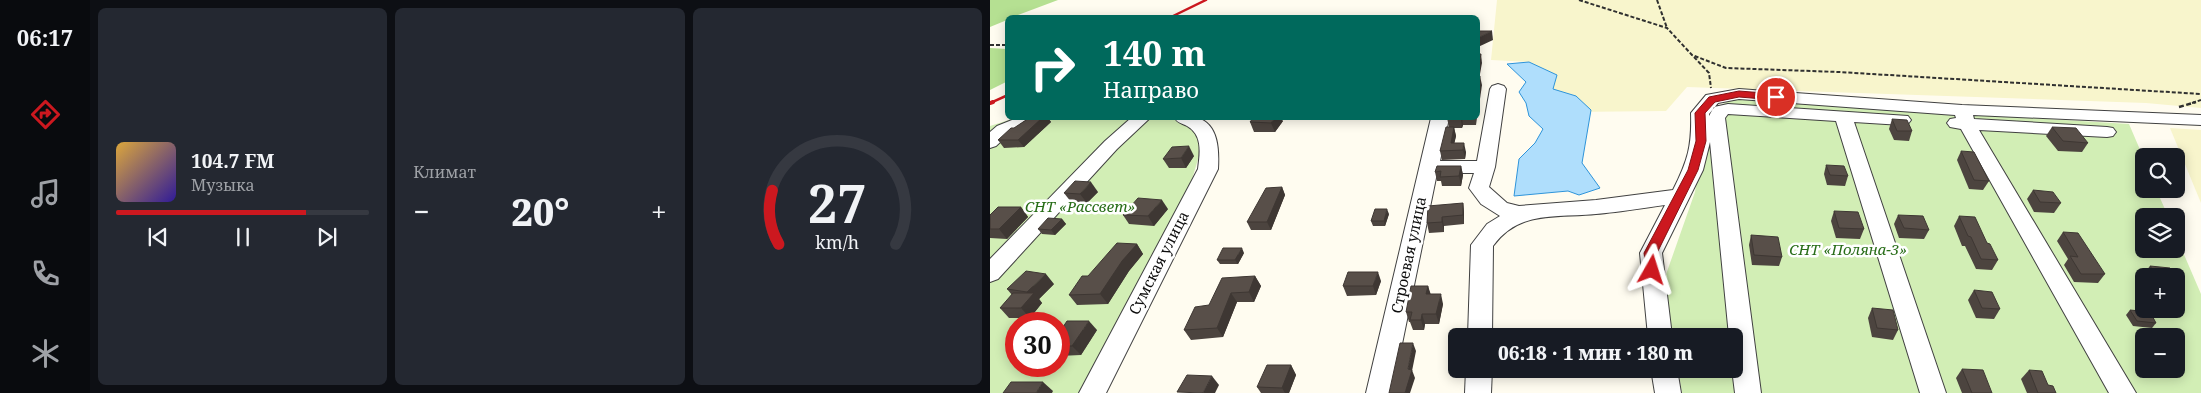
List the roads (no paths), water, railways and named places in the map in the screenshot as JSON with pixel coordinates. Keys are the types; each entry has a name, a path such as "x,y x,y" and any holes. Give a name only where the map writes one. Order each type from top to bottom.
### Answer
{"street":[{"path":"1498,89 1480,188 1485,196 1508,213 1596,207 1679,196"},
{"path":"1659,328 1651,253 1693,170 1701,141 1700,113 1712,99 1739,94 2106,132"},
{"path":"1748,393 1716,118 1720,111 1728,109 1842,116 2138,116 2201,120"},
{"path":"1842,116 1933,393"},
{"path":"1964,117 2123,393"},
{"path":"990,142 1003,130 1026,120"},
{"path":"990,273 1111,145 1139,120"},
{"name":"Сумская улица","path":"1092,393 1208,169 1210,148 1206,123 1189,120"},
{"name":"Строевая улица","path":"1379,393 1440,120"},
{"path":"1428,168 1485,166"},
{"path":"1480,328 1482,246 1494,230 1514,217 1528,213"},
{"path":"1478,393 1479,378"},
{"path":"1666,378 1668,393"}],"water":[{"path":"1529,62 1557,75 1553,89 1576,96 1591,110 1582,163 1600,188 1579,195 1568,191 1514,196 1519,159 1535,143 1543,129 1529,116 1526,103 1519,92 1526,82 1507,64"}],"railway":[{"path":"1175,15 1206,0"},
{"path":"990,103 1005,96"}],"park label":[{"name":"СНТ «Рассвет»","path":"1080,207"},
{"name":"СНТ «Поляна-3»","path":"1848,250"}]}
